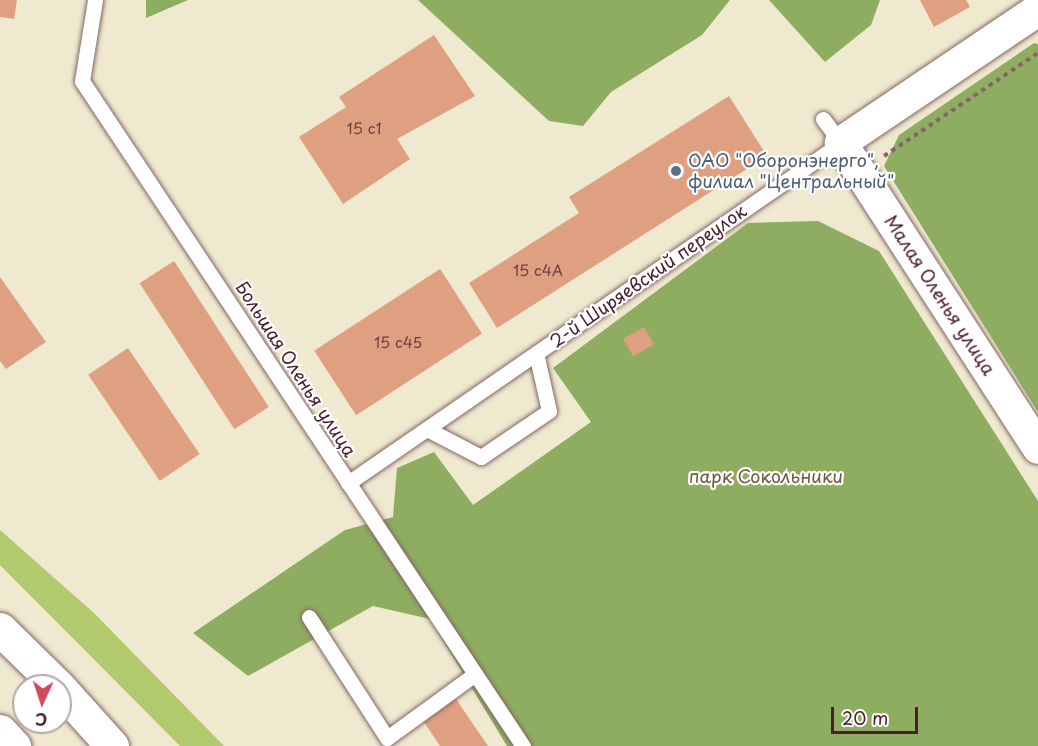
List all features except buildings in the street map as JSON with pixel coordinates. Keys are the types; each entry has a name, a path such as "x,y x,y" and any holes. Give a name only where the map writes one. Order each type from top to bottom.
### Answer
{"main road":[{"path":"0,629 46,674"},
{"path":"72,701 112,746"},
{"path":"0,731 14,746"}],"street":[{"name":"2-й Ширяевский переулок","path":"832,131 1038,10"},
{"name":"Малая Оленья улица","path":"832,131 1038,448"}],"lane":[{"name":"Большая Оленья улица","path":"95,0 82,81 523,746"},
{"name":"2-й Ширяевский переулок","path":"348,483 536,353 832,131"},
{"path":"427,429 481,457 549,411 536,353"},
{"path":"309,617 387,738 475,674"}],"path":[{"path":"860,172 1038,52"}],"green space":[{"path":"146,0 188,0 146,18"},
{"path":"418,0 730,0 702,35 611,92 583,126 549,121"},
{"path":"769,0 880,0 871,25 825,62"},
{"path":"1034,43 1038,44 1038,412 884,166 899,135"},
{"name":"парк Сокольники","path":"818,221 879,251 1038,501 1038,746 507,746 430,619 373,606 248,676 193,633 345,530 393,517 397,468 434,452 473,505 591,422 553,368 748,223"},
{"path":"0,530 94,613 224,746 180,746 0,565"}],"place":[{"name":"ОАО \"Оборонэнерго\", филиал \"Центральный\"","path":"676,171"}]}
